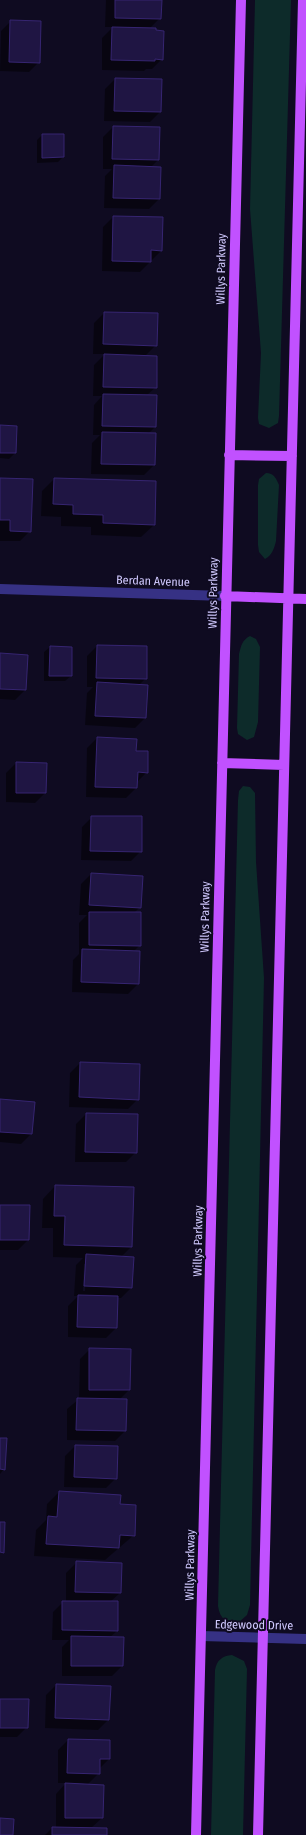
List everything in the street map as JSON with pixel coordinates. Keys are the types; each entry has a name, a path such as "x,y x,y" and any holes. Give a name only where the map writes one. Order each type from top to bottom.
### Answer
{"main road":[{"name":"Willys Parkway","path":"196,1835 202,1636 225,596 241,0"},
{"path":"258,1835 303,0"},
{"path":"229,455 292,456"},
{"name":"Berdan Avenue","path":"225,596 306,599"},
{"path":"222,763 284,765"}],"street":[{"name":"Berdan Avenue","path":"0,589 225,596"},
{"name":"Edgewood Drive","path":"202,1636 306,1639"}],"green space":[{"path":"255,0 291,0 279,416 278,423 269,428 259,424 258,418 261,353 250,209"},
{"path":"266,473 273,475 279,485 276,541 272,552 265,559 259,552 258,545 258,485 259,479"},
{"path":"250,636 256,639 260,647 258,722 254,737 247,740 238,734 237,728 239,654 244,641"},
{"path":"243,786 250,787 255,793 256,862 264,978 250,1605 247,1615 238,1623 230,1622 224,1619 220,1614 218,1606 238,800 239,791"},
{"path":"232,1655 244,1661 247,1669 243,1835 211,1835 215,1670 220,1659 225,1656"}],"building":[{"path":"115,0 162,0 161,19 115,18"},
{"path":"10,20 41,21 40,63 9,62"},
{"path":"112,27 156,28 156,30 164,31 163,60 111,60"},
{"path":"115,78 162,79 161,112 114,111"},
{"path":"113,126 160,127 159,160 112,159"},
{"path":"42,134 64,134 64,157 42,158"},
{"path":"114,165 161,167 160,199 113,198"},
{"path":"113,216 163,217 162,251 151,250 151,262 112,261"},
{"path":"104,312 158,313 157,346 103,344"},
{"path":"104,354 157,356 157,388 103,387"},
{"path":"103,394 157,395 156,427 102,426"},
{"path":"0,425 17,426 16,453 0,453"},
{"path":"102,432 156,433 155,465 101,464"},
{"path":"0,478 33,479 31,532 10,531 10,520 0,520"},
{"path":"54,478 156,481 155,525 103,523 103,515 73,514 73,505 53,504"},
{"path":"97,645 147,646 147,679 96,678"},
{"path":"50,646 72,647 72,676 49,676"},
{"path":"0,653 28,655 26,690 0,689"},
{"path":"97,682 148,685 146,718 95,716"},
{"path":"97,737 137,739 136,751 148,751 148,773 138,772 137,788 95,787"},
{"path":"16,762 47,763 46,793 16,793"},
{"path":"91,816 142,816 142,852 90,851"},
{"path":"91,873 143,876 141,908 89,905"},
{"path":"89,912 141,912 141,946 89,945"},
{"path":"82,949 140,951 139,984 81,982"},
{"path":"80,1062 140,1064 139,1100 79,1097"},
{"path":"0,1099 35,1102 32,1134 0,1132"},
{"path":"86,1113 138,1114 137,1153 85,1152"},
{"path":"55,1185 134,1187 132,1247 64,1245 65,1216 54,1216"},
{"path":"0,1205 30,1205 29,1240 0,1240"},
{"path":"86,1254 134,1257 132,1288 84,1286"},
{"path":"78,1295 118,1296 117,1328 77,1327"},
{"path":"89,1348 131,1349 130,1390 89,1390"},
{"path":"77,1398 127,1399 126,1431 76,1430"},
{"path":"0,1438 7,1438 5,1470 0,1469"},
{"path":"75,1445 118,1446 117,1479 74,1477"},
{"path":"59,1491 121,1495 120,1504 136,1505 135,1536 120,1535 119,1548 46,1544 48,1516 57,1517"},
{"path":"0,1522 5,1522 4,1553 0,1552"},
{"path":"76,1561 122,1563 121,1593 75,1592"},
{"path":"62,1601 118,1601 118,1631 62,1630"},
{"path":"71,1636 124,1637 123,1666 71,1666"},
{"path":"56,1684 111,1686 109,1720 55,1718"},
{"path":"0,1699 29,1699 28,1728 0,1728"},
{"path":"68,1739 110,1740 110,1759 100,1759 100,1774 67,1773"},
{"path":"65,1783 104,1785 103,1818 65,1818"},
{"path":"0,1818 14,1819 13,1835 0,1835"},
{"path":"52,1827 107,1828 107,1835 52,1835"}]}
